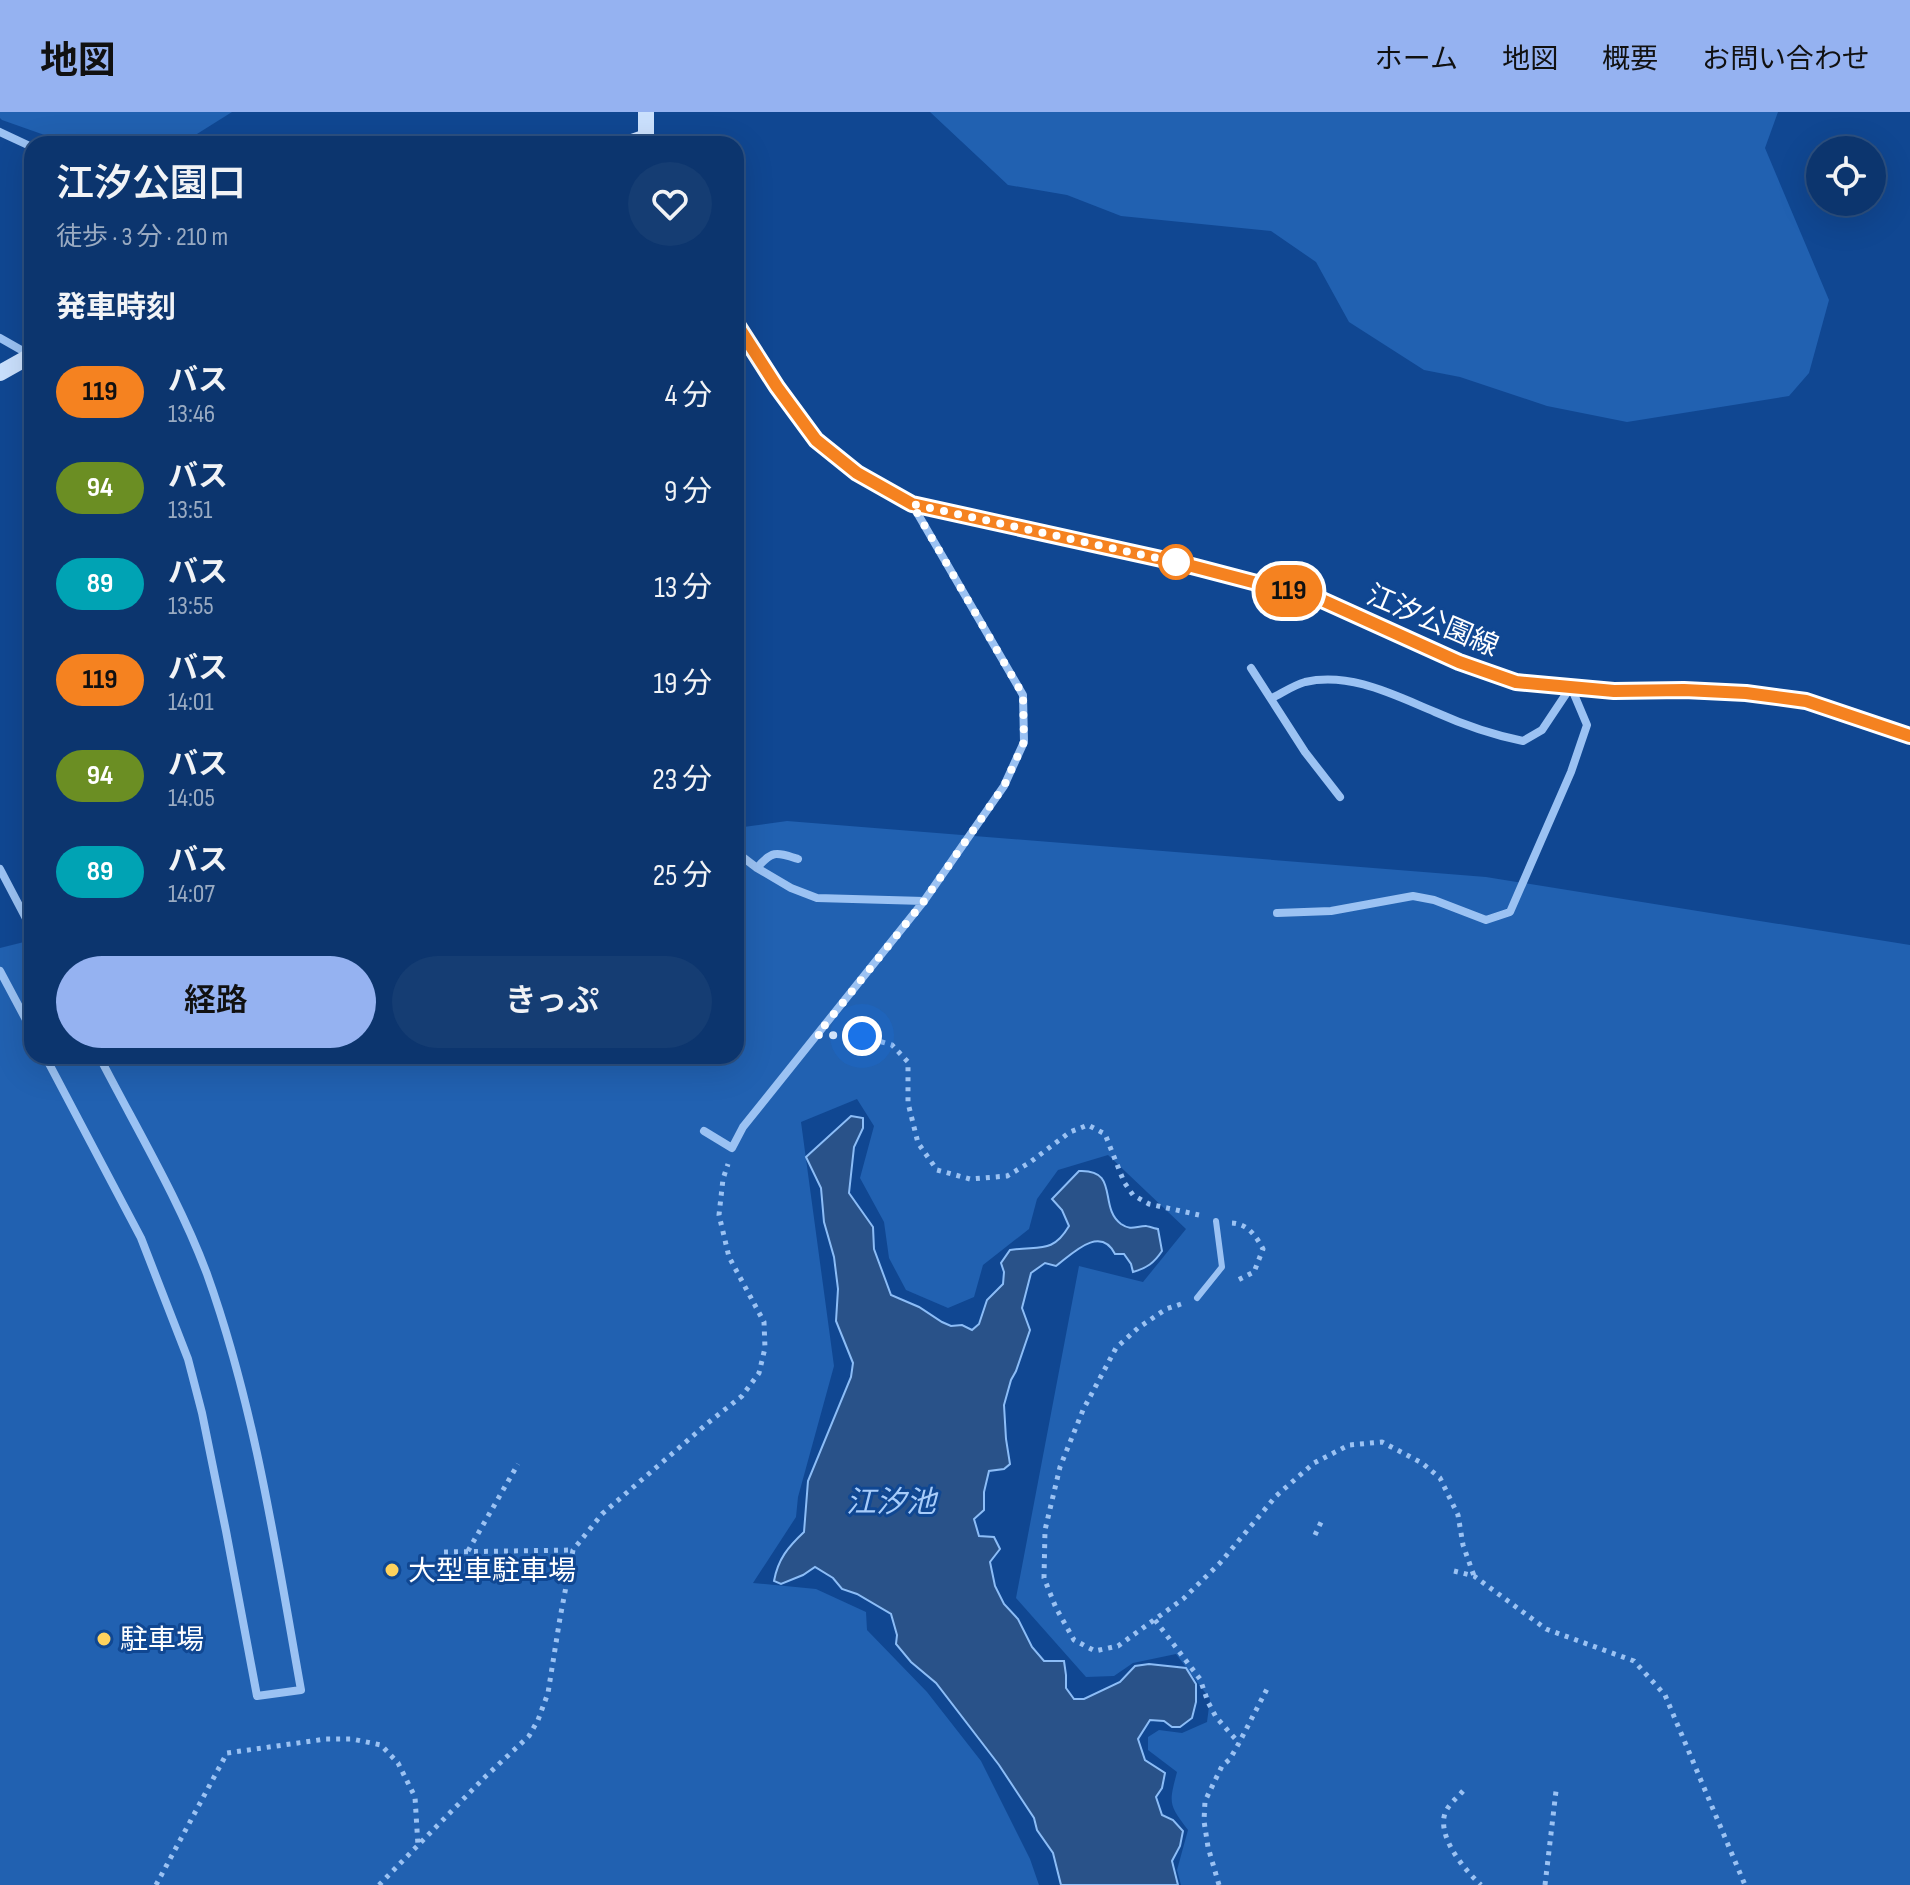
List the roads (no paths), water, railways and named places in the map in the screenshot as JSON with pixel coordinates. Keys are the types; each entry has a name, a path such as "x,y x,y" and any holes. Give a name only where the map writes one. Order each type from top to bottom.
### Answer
{"main road":[{"path":"646,112 647,136"},
{"name":"江汐公園線","path":"744,335 816,440 857,473 912,504 1184,564 1322,600 1459,662 1516,682 1614,691 1746,693 1806,701 1910,736"},
{"path":"0,373 24,359"}],"street":[{"path":"0,132 24,143"},
{"path":"0,338 24,351"},
{"path":"704,1131 732,1148 743,1127 924,901 1004,786 1024,742 1023,695 912,504"},
{"path":"1251,668 1305,752 1340,797"},
{"path":"1272,698 1303,683 1340,679 1386,691 1500,737 1523,741 1542,730 1571,687"},
{"path":"1277,913 1331,911 1413,896 1434,900 1486,920 1510,912 1571,772 1587,725 1571,687"},
{"path":"757,868 767,856 778,853 798,859"},
{"path":"744,858 791,888 817,898 924,901"},
{"path":"0,869 24,915"},
{"path":"0,971 24,1016"},
{"path":"49,1064 141,1238 188,1359 202,1413 257,1696 301,1690 266,1496 233,1351 206,1272 180,1211 103,1064"}],"lane":[{"path":"1197,1298 1222,1267 1216,1221"}],"water":[{"name":"江汐池","path":"851,1116 863,1118 863,1128 854,1147 849,1193 873,1227 874,1249 891,1295 951,1326 962,1325 972,1330 979,1324 987,1300 1003,1284 1001,1263 1010,1250 1044,1247 1063,1235 1069,1226 1062,1210 1052,1199 1079,1171 1100,1176 1110,1208 1121,1224 1131,1228 1146,1226 1158,1229 1162,1251 1150,1264 1133,1272 1124,1254 1115,1254 1109,1245 1094,1242 1077,1249 1056,1266 1045,1263 1031,1273 1022,1308 1030,1330 1004,1405 1010,1464 1004,1469 989,1471 984,1510 974,1519 979,1536 994,1537 1000,1549 990,1562 995,1586 1004,1604 1018,1619 1032,1647 1044,1661 1064,1661 1066,1688 1074,1699 1084,1699 1120,1682 1135,1666 1149,1664 1186,1668 1196,1684 1192,1718 1180,1727 1150,1720 1138,1739 1145,1760 1165,1773 1162,1788 1156,1797 1162,1815 1173,1820 1183,1831 1172,1861 1178,1885 1061,1885 1053,1853 1037,1830 1034,1818 999,1765 936,1683 911,1662 896,1644 897,1635 891,1614 842,1589 833,1578 815,1567 781,1584 774,1581 784,1554 804,1532 808,1481 851,1377 853,1363 836,1321 838,1289 834,1257 824,1222 821,1188 806,1157"}],"place":[{"name":"大型車駐車場","path":"392,1570"},
{"name":"駐車場","path":"104,1639"}]}
